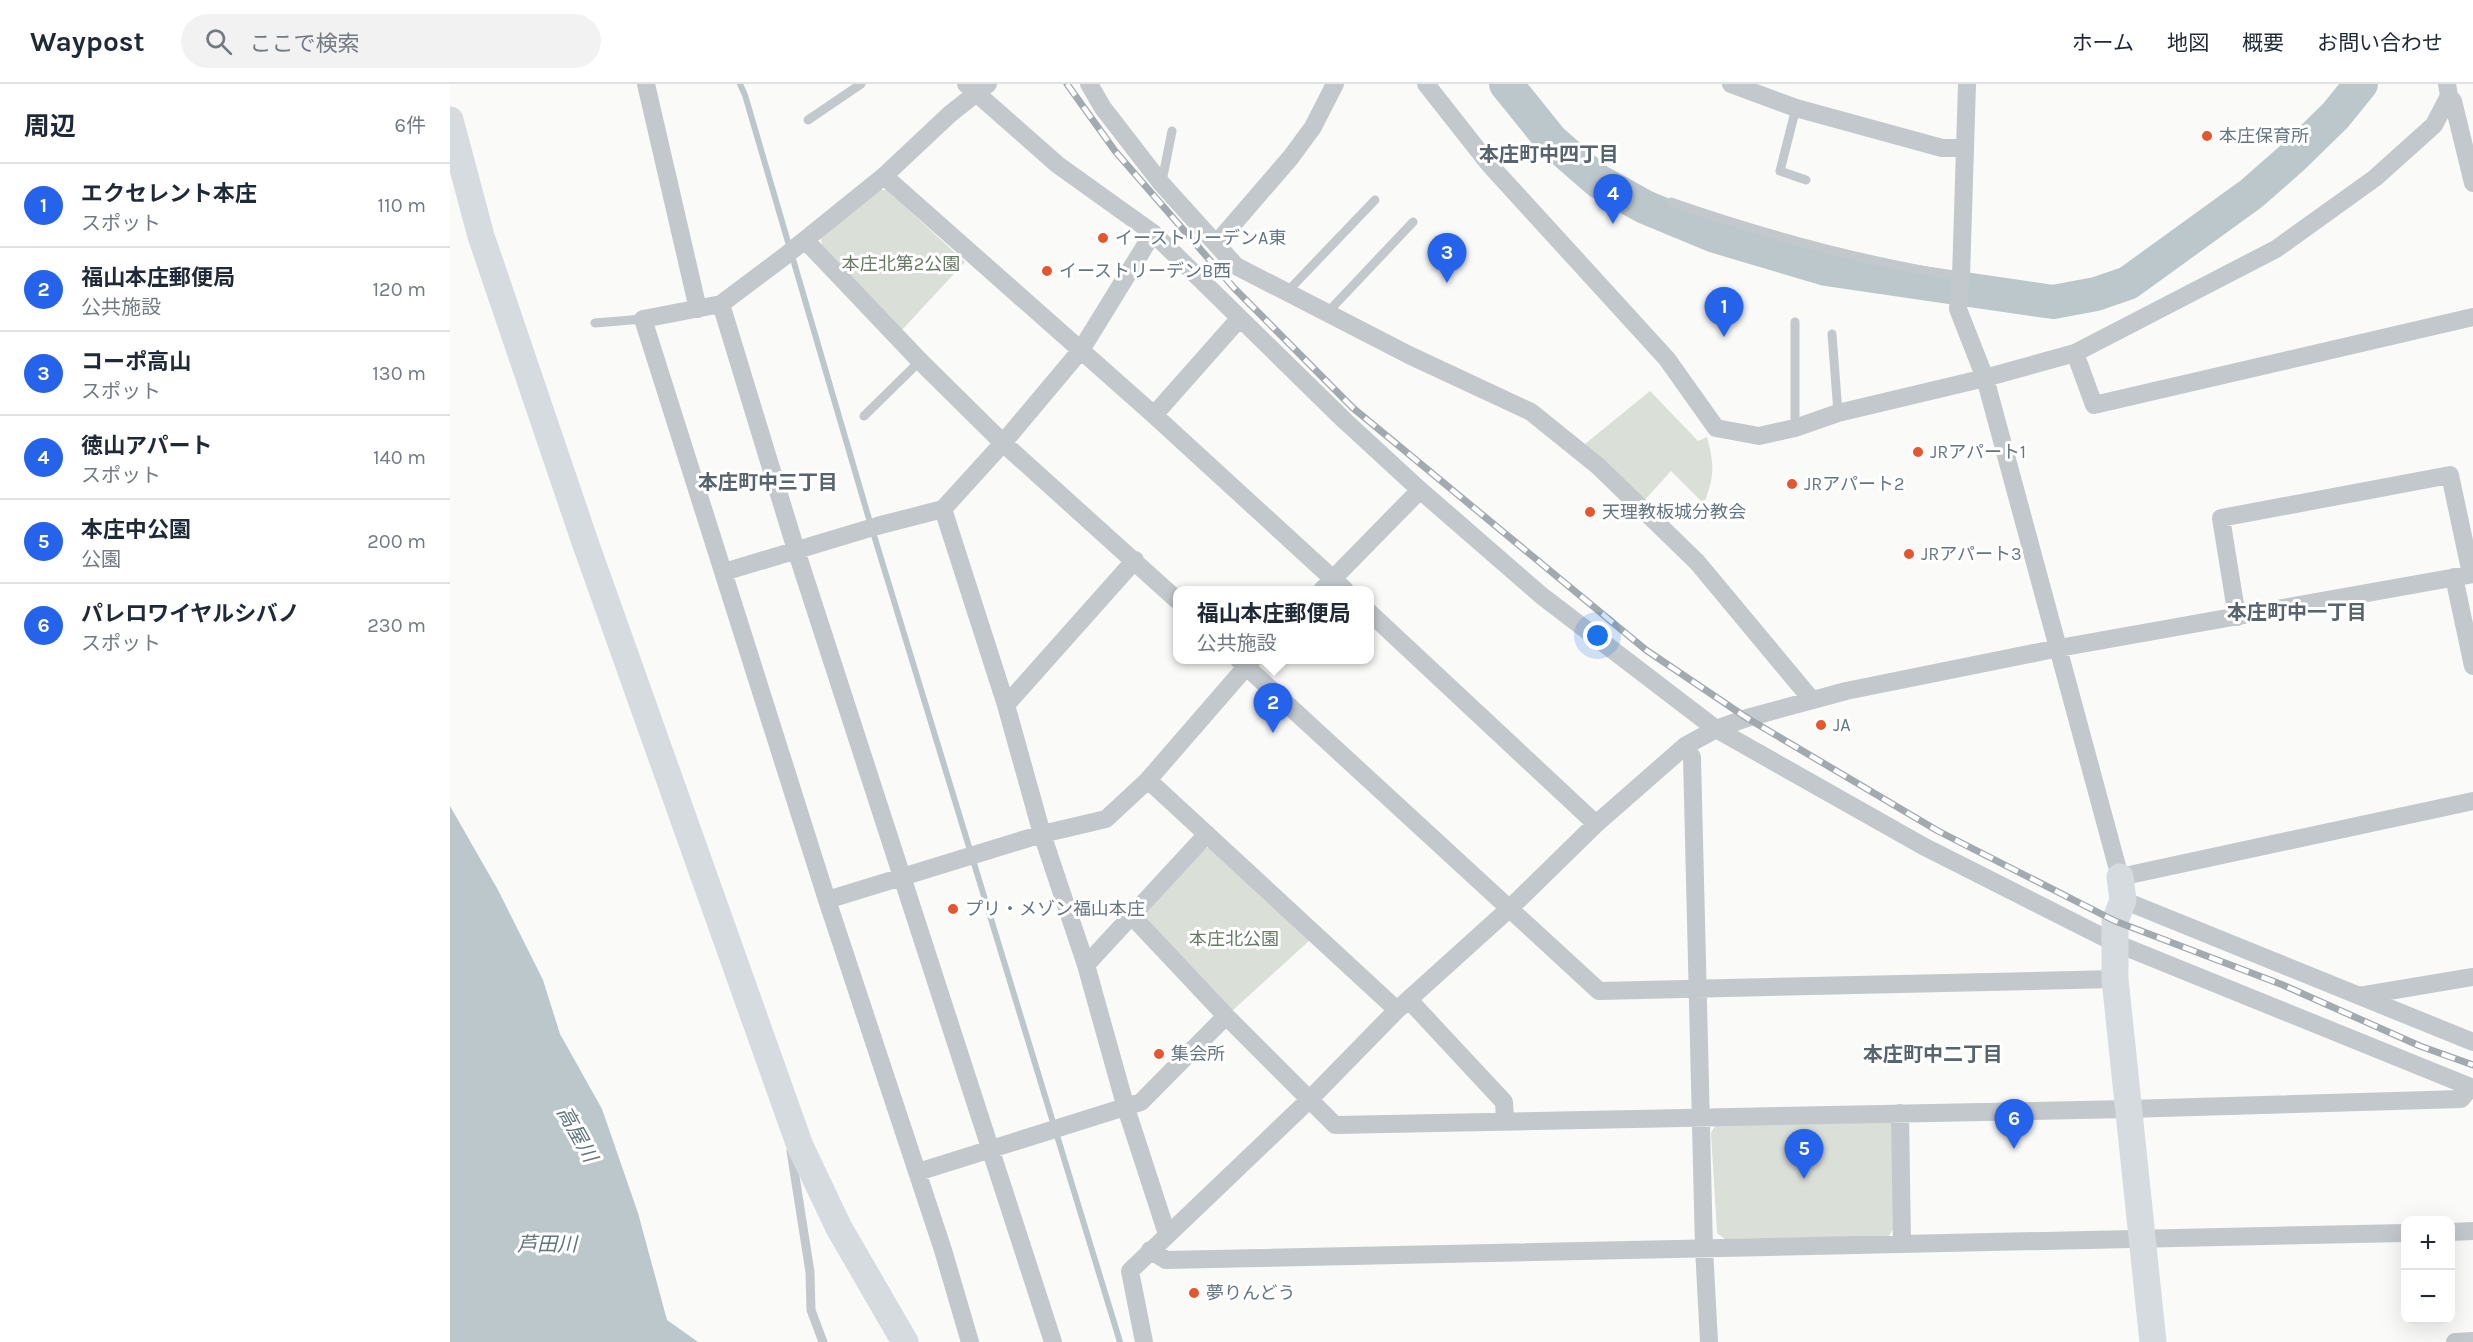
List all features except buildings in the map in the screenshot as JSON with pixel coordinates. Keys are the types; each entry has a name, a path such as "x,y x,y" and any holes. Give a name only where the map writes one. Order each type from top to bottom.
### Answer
{"street":[{"path":"646,84 698,309"},
{"path":"1089,84 1103,108 1161,183 1236,266 1408,355 1532,412 1598,466 1697,562 1812,700"},
{"path":"1216,244 1313,128 1335,84"},
{"path":"1426,84 1489,164 1667,359 1716,428 1759,436 1795,428 1838,413 1985,378 2075,353 2276,249 2375,178 2434,125 2448,90"},
{"path":"1731,84 1796,108 1942,148 1963,148"},
{"path":"1967,84 1958,309 1985,378 2059,648 2121,889 2113,942 2115,979 2153,1342"},
{"path":"970,1342 918,1172 827,900 643,319 720,304 795,248 884,176 977,87 1058,165 1153,233 1239,319 1420,490 1542,596 1716,729 1923,846 2113,942 2472,1087 2461,1099 2128,1109 1335,1125 1226,1016 1131,915"},
{"path":"2448,90 2453,101 2473,183"},
{"path":"450,120 481,236 585,542 800,1146 839,1228 905,1342"},
{"path":"884,176 1154,415 1333,586"},
{"path":"724,572 872,527 943,509 1003,443 1081,350 1153,233"},
{"path":"795,248 920,361 1003,443 1173,596"},
{"path":"720,304 796,550 1053,1342"},
{"path":"2075,353 2094,405 2473,317"},
{"path":"1154,415 1239,319"},
{"path":"2236,617 2221,518 2450,475 2466,575 2473,666"},
{"path":"1335,586 1420,490"},
{"path":"943,509 1006,705 1042,834 1086,965 1126,1108 1167,1233"},
{"path":"1006,705 1135,560"},
{"path":"1144,1342 1130,1270 1309,1100 1403,1005 1510,908 1596,824 1685,746 1716,729 1846,691 2059,648 2466,575"},
{"path":"1374,617 1596,824"},
{"path":"827,900 902,875 1042,834 1106,819 1148,780 1243,664"},
{"path":"1247,664 1599,991 2115,979"},
{"path":"1685,746 1692,757 1704,1248 1709,1342"},
{"path":"1148,780 1403,1005 1504,1102 1505,1120"},
{"path":"2121,889 2473,801"},
{"path":"1086,965 1207,834"},
{"path":"2121,889 2357,996 2473,1042"},
{"path":"2357,996 2473,978"},
{"path":"918,1172 1141,1102 1226,1016"},
{"path":"1900,1113 1902,1243"},
{"path":"2455,1232 2473,1231"},
{"path":"1150,1250 1166,1260 2401,1233"},
{"path":"2455,1342 2473,1341"}],"lane":[{"path":"808,120 861,84"},
{"path":"1796,108 1780,171 1806,180"},
{"path":"1161,183 1172,131"},
{"path":"1286,293 1375,200"},
{"path":"1671,202 1801,244 1899,267 1960,287"},
{"path":"1327,313 1413,222"},
{"path":"596,323 643,319"},
{"path":"1795,322 1795,428"},
{"path":"1832,334 1838,413"},
{"path":"864,416 920,361"},
{"path":"800,1146 790,1150 810,1272 811,1310 823,1342"}],"green space":[{"name":"本庄北第2公園","path":"877,190 887,190 965,262 901,331 822,246 821,238"},
{"path":"1650,391 1698,441 1707,437 1712,471 1704,504 1671,471 1642,503 1585,444"},
{"name":"本庄北公園","path":"1201,848 1211,848 1310,940 1232,1011 1138,916"},
{"path":"1893,1122 1896,1225 1889,1236 1725,1239 1717,1233 1711,1133 1716,1124"}],"water":[{"name":"芦田川","path":"450,806 498,890 543,980 560,1034 602,1109 638,1213 667,1320 698,1342 450,1342"}],"waterway":[{"path":"740,84 869,519 1120,1342"},
{"path":"1506,84 1551,140 1598,181 1645,207 1715,236 1826,269 2053,302 2096,294 2128,283 2251,194 2335,116 2361,84"}],"railway":[{"path":"1067,84 1115,151 1234,288 1353,408 1646,650 1747,718 1938,831 2115,921 2283,985 2420,1046 2473,1065"}],"place":[{"name":"本庄保育所","path":"2207,136"},
{"name":"徳山アパート","path":"1613,224"},
{"name":"イーストリーデンA東","path":"1103,238"},
{"name":"イーストリーデンB西","path":"1047,271"},
{"name":"コーポ高山","path":"1447,283"},
{"name":"エクセレント本庄","path":"1724,337"},
{"name":"JRアパート1","path":"1918,452"},
{"name":"JRアパート2","path":"1792,484"},
{"name":"天理教板城分教会","path":"1590,512"},
{"name":"JRアパート3","path":"1909,554"},
{"name":"JA","path":"1821,725"},
{"name":"福山本庄郵便局","path":"1273,733"},
{"name":"プリ・メゾン福山本庄","path":"953,909"},
{"name":"集会所","path":"1159,1054"},
{"name":"パレロワイヤルシバノ","path":"2014,1149"},
{"name":"本庄中公園","path":"1804,1179"},
{"name":"夢りんどう","path":"1194,1293"}],"district":[{"name":"本庄町中四丁目","path":"1549,154"},
{"name":"本庄町中三丁目","path":"768,482"},
{"name":"本庄町中一丁目","path":"2297,612"},
{"name":"本庄町中二丁目","path":"1933,1054"}],"water label":[{"name":"高屋川","path":"577,1134"}]}
